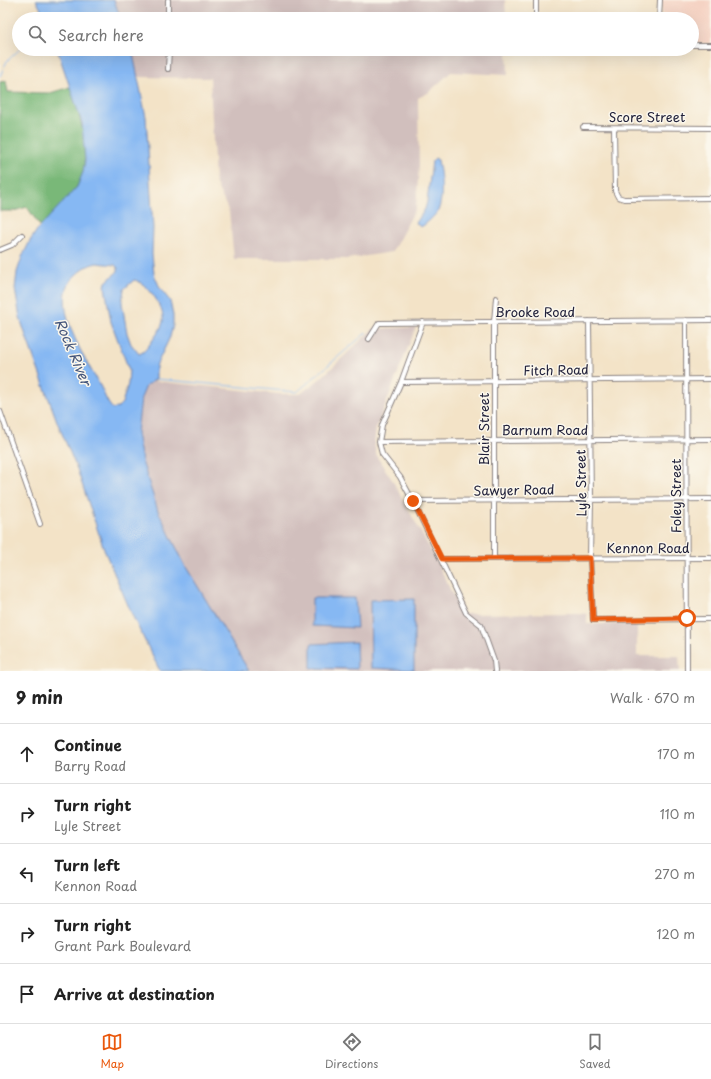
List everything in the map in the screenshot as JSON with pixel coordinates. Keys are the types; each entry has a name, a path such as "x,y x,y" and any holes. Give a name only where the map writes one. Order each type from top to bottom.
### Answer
{"street":[{"path":"168,0 168,12"},
{"path":"536,0 536,12"},
{"path":"659,12 660,0"},
{"path":"699,45 711,45"},
{"path":"168,69 169,56"},
{"name":"Score Street","path":"583,127 711,128"},
{"path":"614,128 615,191 618,197 624,199 711,198"},
{"path":"0,250 12,245 22,235"},
{"name":"Blair Street","path":"494,559 494,322 496,298"},
{"name":"Foley Street","path":"686,320 687,671"},
{"name":"Brooke Road","path":"369,339 379,323 711,320"},
{"path":"423,322 402,382 382,425 379,442 382,454 400,477 413,501 442,559 466,613 481,625 494,661 495,671"},
{"name":"Lyle Street","path":"589,322 591,500 590,558 593,620 687,618"},
{"name":"Fitch Road","path":"402,382 711,379"},
{"path":"0,411 1,419 40,524"},
{"name":"Barnum Road","path":"379,442 711,439"},
{"name":"Sawyer Road","path":"413,501 711,499"},
{"name":"Kennon Road","path":"442,559 711,558"},
{"path":"687,618 711,619"}],"shaded area":[{"path":"114,0 505,0 506,12 118,12"},
{"path":"662,0 711,0 711,43 699,43 699,12 662,12"},
{"path":"134,56 507,56 508,75 451,72 428,93 418,98 419,165 416,208 392,252 347,259 234,259 229,212 215,182 210,78 138,77"},
{"path":"416,327 376,428 374,444 377,457 391,478 434,556 462,614 578,613 587,614 587,624 637,624 637,656 679,656 680,671 249,671 186,567 158,511 142,461 137,433 141,398 146,386 154,381 278,394 300,394 320,379 373,329"}],"green space":[{"path":"6,81 8,92 50,93 70,87 78,111 84,138 85,152 82,177 68,198 40,226 27,207 14,211 0,211 0,82"}],"water":[{"path":"36,0 114,0 118,12 42,12"},
{"name":"Rock River","path":"59,56 133,56 146,117 153,228 152,254 154,274 160,288 170,301 173,315 173,325 170,337 156,366 156,379 146,386 141,398 137,433 142,461 158,511 186,567 249,671 160,671 134,619 105,552 77,469 58,424 20,318 15,289 17,272 22,257 37,230 77,187 83,172 85,160 82,123","holes":["97,263 115,265 118,268 118,271 106,282 105,287 111,322 129,370 128,384 122,403 117,408 113,409 108,403 79,347 68,319 65,305 66,293 71,280 83,269","134,280 144,285 154,296 163,316 163,321 159,331 147,348 139,354 131,344 127,333 122,303 124,289"]},
{"path":"435,158 438,160 441,179 440,205 434,216 420,227 416,223 425,209 432,161"},
{"path":"312,598 355,598 357,628 312,626"},
{"path":"414,599 414,670 371,668 370,600"},
{"path":"356,642 357,669 311,668 311,644"}],"waterway":[{"path":"0,76 7,61 12,56"},
{"path":"156,379 297,392 366,333"}],"route":[{"path":"413,501 442,559 590,558 593,620 687,618"}]}
